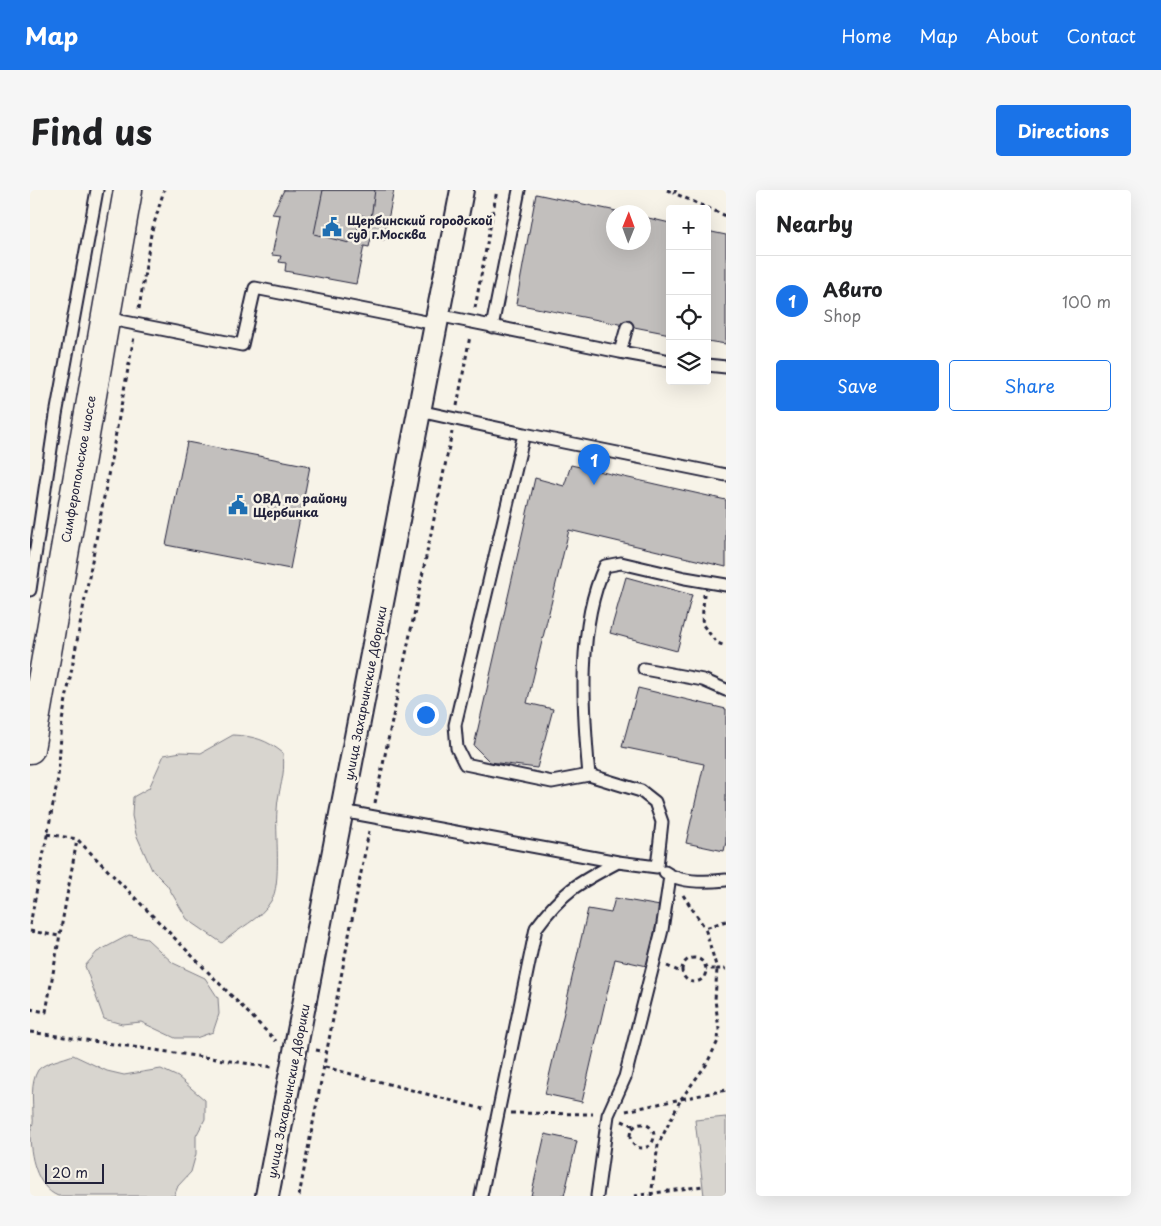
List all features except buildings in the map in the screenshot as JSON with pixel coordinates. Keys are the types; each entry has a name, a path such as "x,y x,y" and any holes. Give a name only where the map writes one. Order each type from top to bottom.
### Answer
{"main road":[{"name":"Симферопольское шоссе","path":"30,749 128,190"}],"street":[{"name":"улица Захарьинские Дворики","path":"267,1196 462,190"}],"lane":[{"path":"30,590 56,415 97,190"},
{"path":"492,327 519,190"},
{"path":"105,318 137,322 242,344 255,288 436,320 472,323 666,360"},
{"path":"620,352 627,327"},
{"path":"711,365 726,367"},
{"path":"419,411 726,475"},
{"path":"524,434 455,725 457,748 465,764 552,782 589,775 641,791 655,802 662,822 657,867"},
{"path":"589,775 584,727 585,650 597,583 605,566 622,563 685,578 726,584"},
{"path":"644,668 703,680 726,690"},
{"path":"342,810 618,862 657,867 670,876 706,882 726,880"},
{"path":"481,1196 536,928 556,902 579,882 618,862"},
{"path":"597,1196 608,1114 625,1077 662,930 670,876"}],"path":[{"path":"30,926 58,778 62,721 137,322 151,234 164,190"},
{"path":"299,1196 372,817 455,418 497,190"},
{"path":"667,190 726,216"},
{"path":"704,591 702,624 717,643 726,646"},
{"path":"47,834 77,839 276,1042"},
{"path":"30,1009 46,1012 77,839"},
{"path":"651,1194 658,1145 681,1100 706,1065 718,1041 719,1029 715,1000 717,969 705,928 670,876"},
{"path":"705,928 726,921"},
{"path":"30,931 59,936"},
{"path":"692,958 703,962 706,969 702,979 694,982 687,979 683,972 683,965 692,958"},
{"path":"706,969 726,969"},
{"path":"30,1032 272,1068"},
{"path":"325,1068 499,1113 608,1114 726,1090"},
{"path":"642,1124 649,1126 654,1132 652,1143 646,1148 637,1147 631,1141 632,1129 642,1124"},
{"path":"652,1143 658,1145"},
{"path":"634,1196 703,1186"}],"shaded area":[{"path":"233,735 247,736 271,745 283,753 284,762 277,810 277,871 274,893 266,908 255,919 222,943 187,919 167,885 152,870 136,834 132,816 133,797 149,788 164,755 181,752 201,753"},
{"path":"129,935 147,939 173,963 205,978 218,998 219,1014 213,1032 196,1038 175,1038 141,1022 122,1024 104,1019 85,966 97,952"},
{"path":"73,1055 107,1071 124,1075 161,1069 178,1077 205,1100 205,1119 196,1136 196,1154 191,1172 178,1186 174,1196 58,1196 50,1192 44,1185 39,1178 33,1160 30,1142 33,1122 32,1092 35,1075 41,1067"},
{"path":"726,1117 726,1196 704,1196 695,1120"}],"place":[{"name":"Щербинский городской суд г.Москва","path":"332,227"},
{"name":"Авито","path":"594,485"},
{"name":"ОВД по району Щербинка","path":"238,505"}]}
